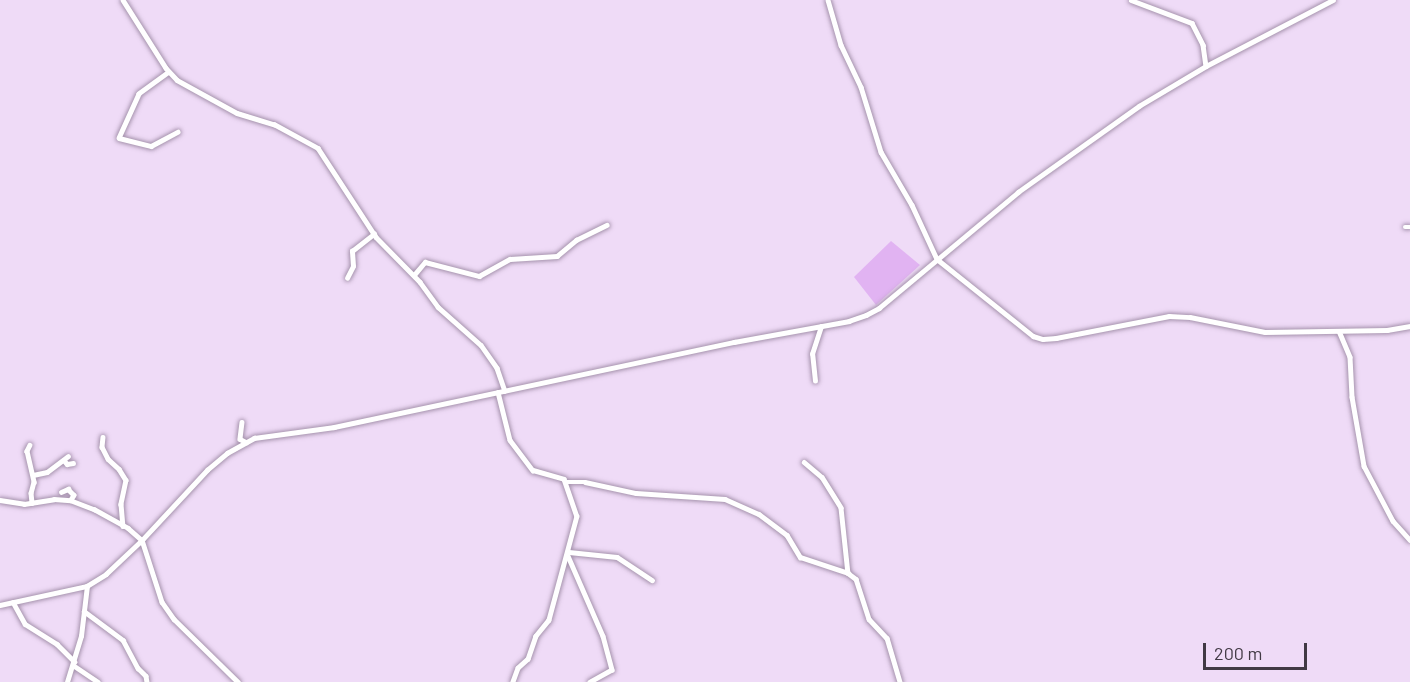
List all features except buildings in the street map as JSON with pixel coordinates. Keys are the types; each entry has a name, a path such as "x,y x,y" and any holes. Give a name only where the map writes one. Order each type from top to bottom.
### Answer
{"street":[{"path":"123,0 169,72 177,80 230,109 274,124 318,148 374,234 414,275 438,307 481,345 497,369 505,391"},
{"path":"828,0 841,45 861,87 881,152 912,206 937,259 1020,328 1043,339 1169,316 1190,317 1265,332 1339,331 1410,326"},
{"path":"1131,0 1192,23 1203,45 1206,66"},
{"path":"0,605 87,586 106,574 142,540 207,470 227,453 246,442 334,427 849,321 872,312 1037,179 1138,106 1206,66 1333,0"},
{"path":"169,72 139,94 119,138 151,146 177,132"},
{"path":"414,275 425,262 479,276 510,259 557,256 576,240 607,225"},
{"path":"347,278 353,266 352,251 374,234"},
{"path":"815,381 812,354 821,326"},
{"path":"1339,331 1350,357 1352,397 1364,466 1393,521 1410,540"},
{"path":"498,392 505,430 533,470 560,476 567,482 577,516 549,620 536,636 528,659 518,668 513,682"},
{"path":"242,422 240,439 246,442"},
{"path":"103,437 102,447 108,459 119,469 126,480 121,504 123,526"},
{"path":"30,445 27,451 33,475 32,503"},
{"path":"33,475 47,472 66,458 67,464 74,463"},
{"path":"804,462 822,477 841,508 848,573"},
{"path":"567,482 585,482 636,493 726,499 759,514 787,535 800,557 848,573 856,579 869,619 887,638 900,682"},
{"path":"61,492 68,489 74,495 71,500"},
{"path":"0,501 24,504 54,499 71,500 85,504 142,540 162,602 174,619 238,682"},
{"path":"568,554 617,557 652,580"},
{"path":"568,554 603,636 601,639 612,670 590,682"},
{"path":"67,682 74,663 87,586"},
{"path":"13,602 25,624 57,644 74,663 98,682"},
{"path":"84,611 123,640 146,676 147,682"}],"shaded area":[{"path":"891,241 920,265 876,305 854,277"}]}
